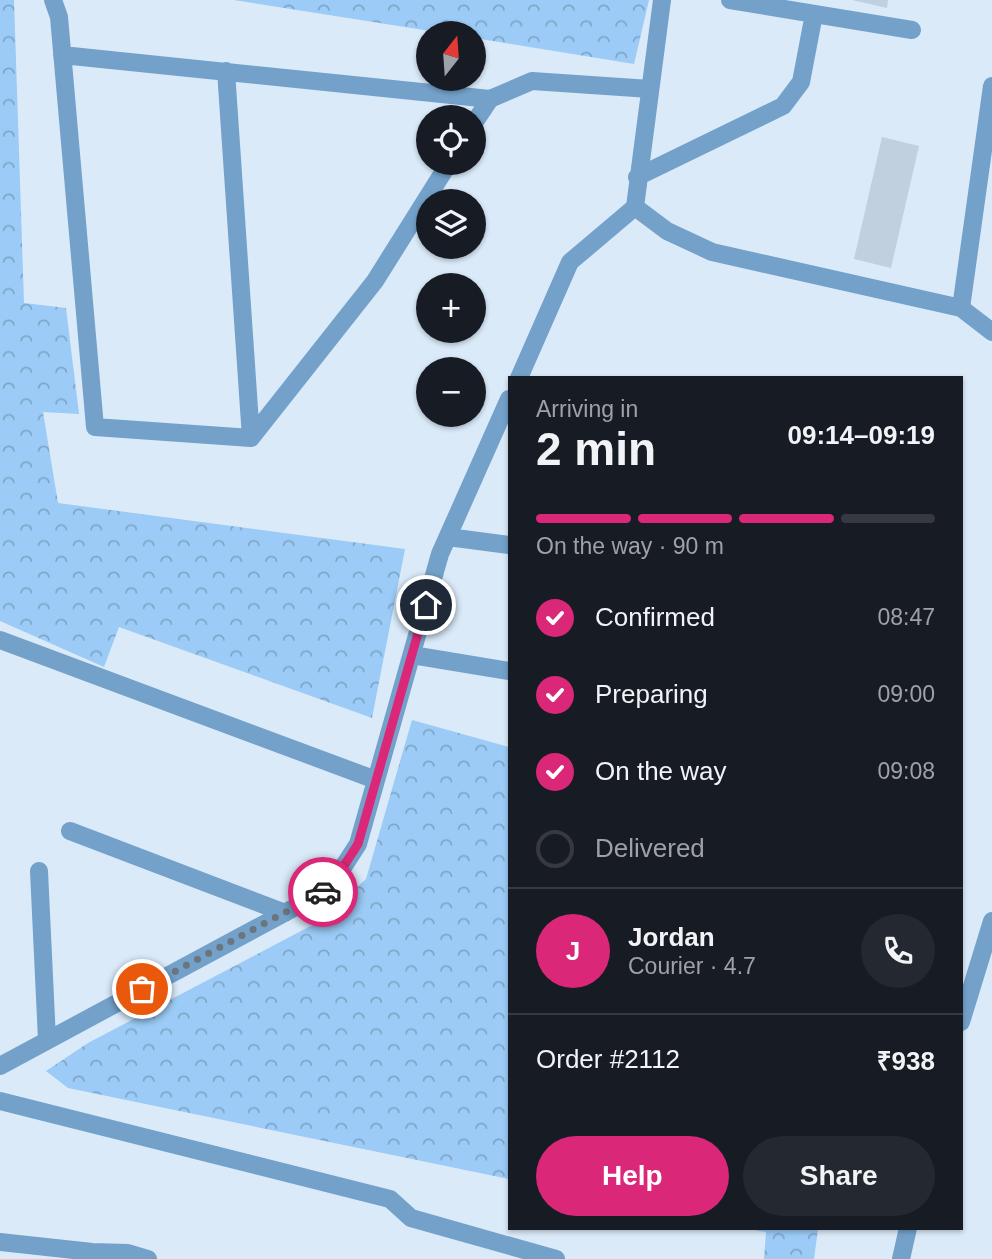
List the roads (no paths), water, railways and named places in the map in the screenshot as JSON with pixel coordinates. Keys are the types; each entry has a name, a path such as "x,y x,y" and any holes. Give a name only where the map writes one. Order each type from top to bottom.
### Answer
{"street":[{"path":"52,0 59,17 95,427 251,438"},
{"path":"520,376 570,262 635,207 662,0"},
{"path":"730,0 912,30"},
{"path":"638,177 783,106 802,82 814,14"},
{"path":"62,55 490,99 532,81 650,89"},
{"path":"226,71 251,438"},
{"path":"961,308 992,86"},
{"path":"486,105 490,99"},
{"path":"251,438 375,281 442,175"},
{"path":"635,207 667,231 712,252 961,308 992,332"},
{"path":"0,1066 329,889 358,844 440,554 508,401"},
{"path":"448,537 508,545"},
{"path":"0,640 376,780"},
{"path":"412,655 508,671"},
{"path":"70,831 285,913"},
{"path":"39,871 47,1040"},
{"path":"963,1015 992,921"},
{"path":"0,1101 390,1199 411,1218 556,1259"},
{"path":"901,1259 908,1230"},
{"path":"0,1242 128,1253 148,1259"}]}
